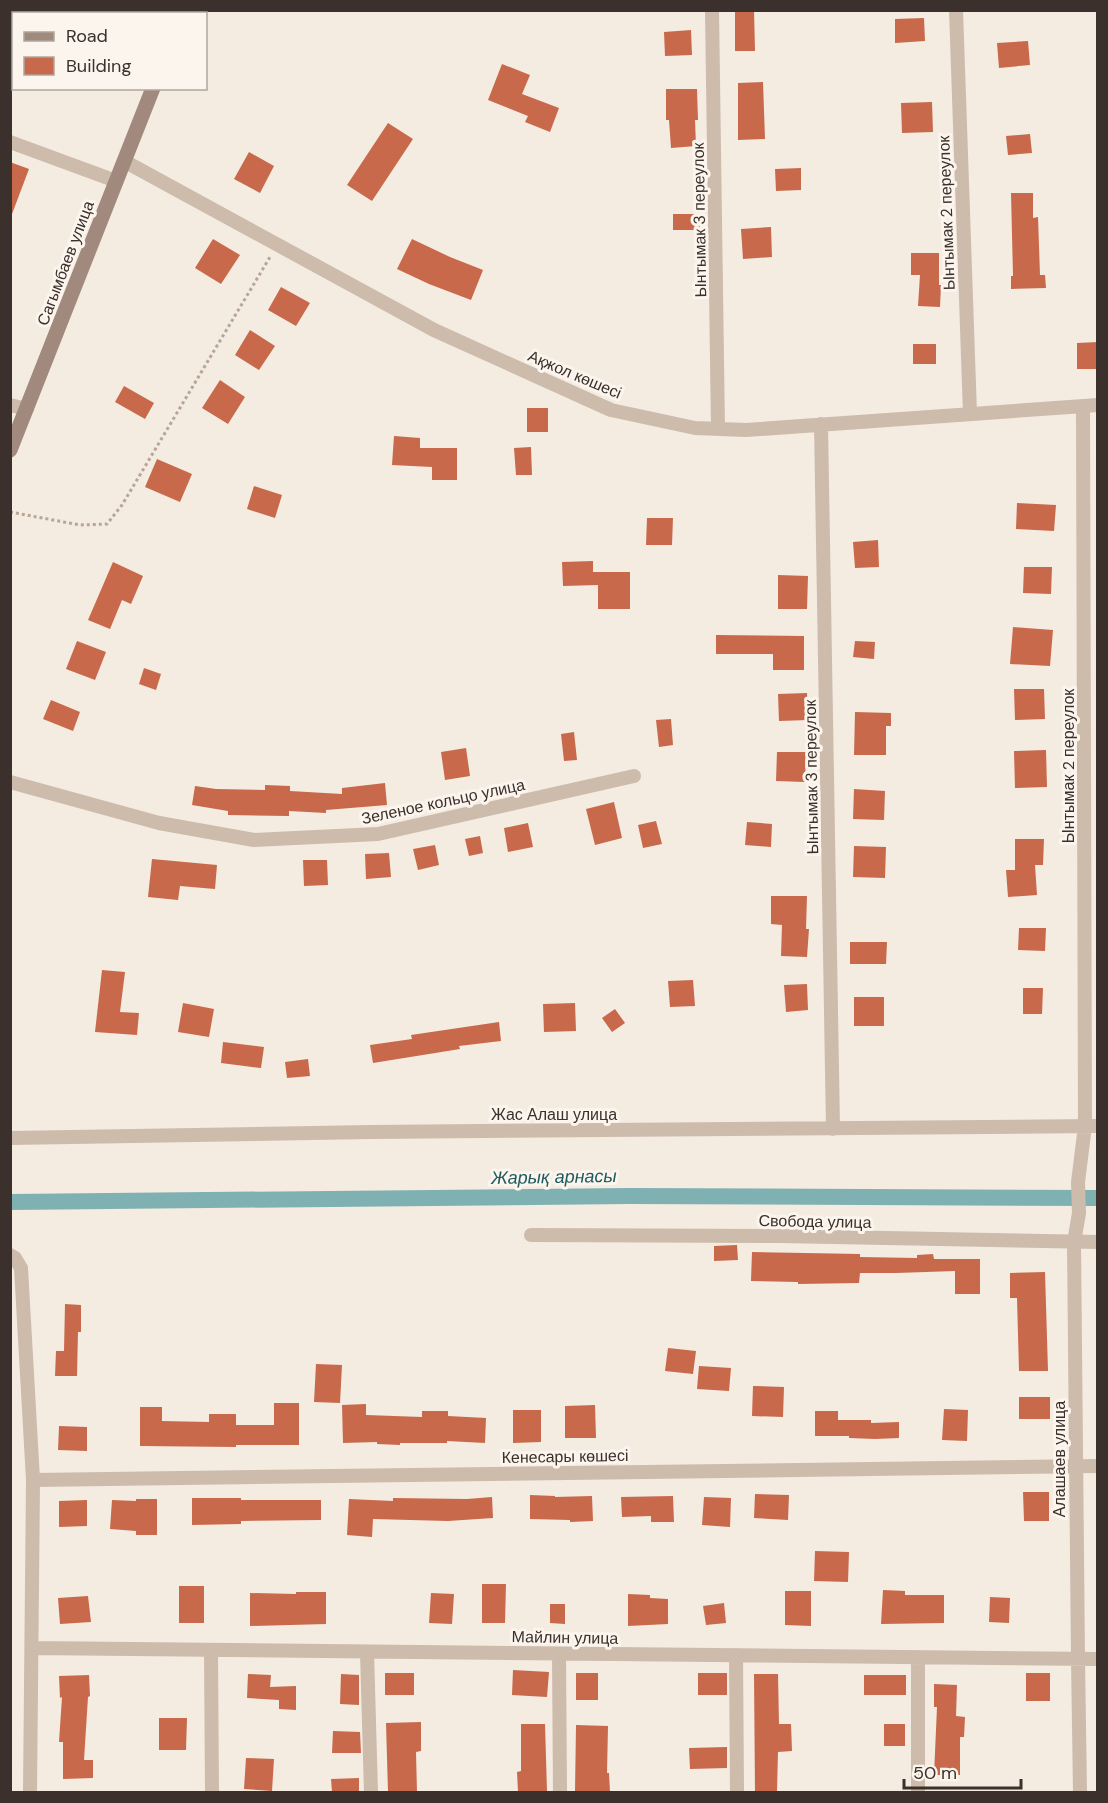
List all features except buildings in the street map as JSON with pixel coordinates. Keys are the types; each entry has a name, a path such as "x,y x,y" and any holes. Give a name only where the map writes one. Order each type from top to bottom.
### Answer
{"street":[{"name":"Ынтымак 3 переулок","path":"712,10 718,429"},
{"name":"Ынтымак 2 переулок","path":"956,10 970,414"},
{"name":"Сагымбаев улица","path":"10,450 152,90"},
{"path":"10,142 116,181"},
{"name":"Ақжол көшесі","path":"124,161 434,330 611,410 695,428 746,430 1090,405"},
{"path":"10,405 27,409"},
{"name":"Ынтымак 2 переулок","path":"1090,405 1091,1126"},
{"name":"Ынтымак 3 переулок","path":"821,424 833,1129"},
{"name":"Зеленое кольцо улица","path":"10,782 159,823 254,840 378,834 634,776"},
{"name":"Жас Алаш улица","path":"10,1138 1091,1126"},
{"name":"Алашаев улица","path":"1080,1792 1074,1242 1079,1213 1078,1182 1091,1126"},
{"name":"Свобода улица","path":"531,1235 768,1236 1098,1242"},
{"path":"10,1255 15,1258 21,1268 33,1480 30,1792"},
{"name":"Кенесары көшесі","path":"33,1480 1098,1466"},
{"name":"Майлин улица","path":"32,1648 1098,1659"},
{"path":"211,1650 212,1792"},
{"path":"367,1652 371,1792"},
{"path":"559,1654 560,1792"},
{"path":"736,1655 737,1792"},
{"path":"918,1657 918,1792"}],"path":[{"path":"10,512 80,525 107,524 122,505 277,245"}],"waterway":[{"name":"Жарық арнасы","path":"10,1202 629,1196 1098,1198"}]}
